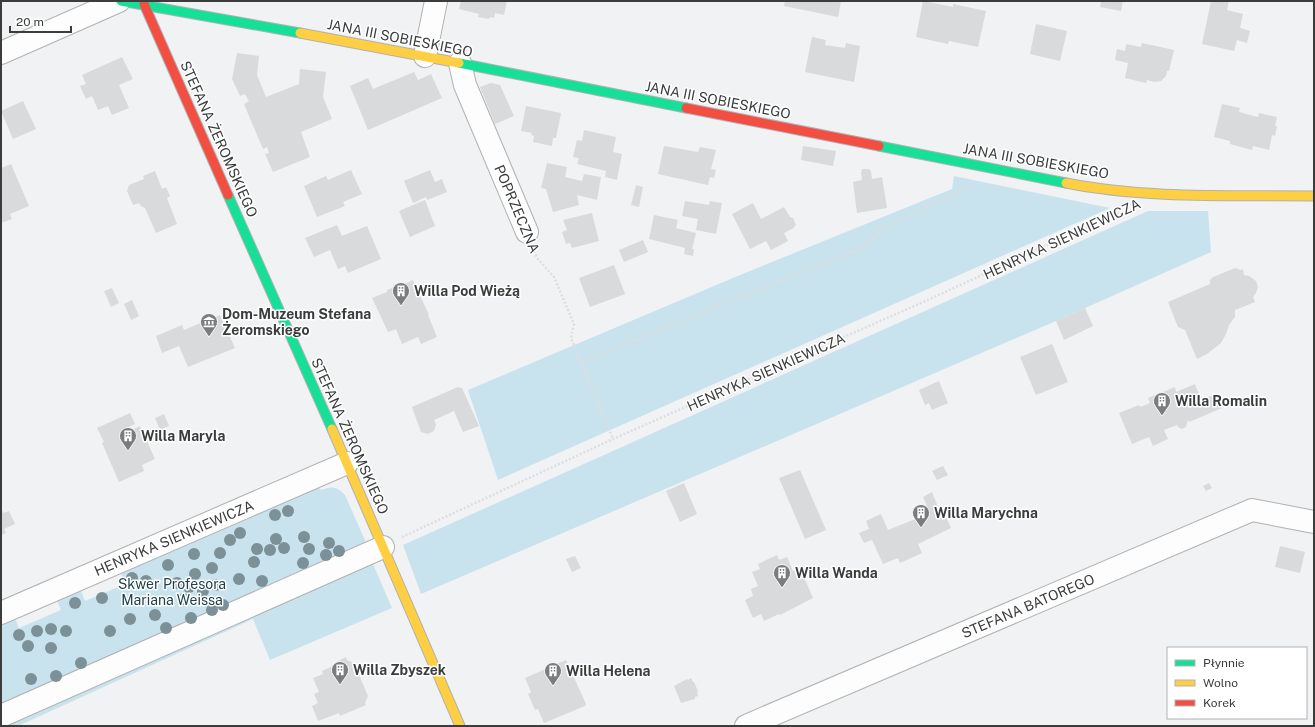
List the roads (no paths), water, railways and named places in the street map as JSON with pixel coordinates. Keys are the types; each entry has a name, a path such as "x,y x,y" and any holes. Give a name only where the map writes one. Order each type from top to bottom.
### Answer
{"street":[{"name":"JANA III SOBIESKIEGO","path":"120,1 144,4 425,56 1081,186 1160,194 1314,196"},
{"path":"1,53 120,1"},
{"path":"425,56 436,1"},
{"name":"STEFANA ŻEROMSKIEGO","path":"144,4 347,463 460,726"},
{"name":"POPRZECZNA","path":"460,63 465,85 527,232"},
{"name":"HENRYKA SIENKIEWICZA","path":"1,613 347,463"},
{"name":"STEFANA BATOREGO","path":"746,726 1252,510 1314,522"},
{"path":"1,716 383,547"}],"place":[{"name":"Willa Pod Wieżą","path":"401,306"},
{"name":"Dom-Muzeum Stefana Żeromskiego","path":"209,337"},
{"name":"Willa Romalin","path":"1162,416"},
{"name":"Willa Maryla","path":"128,451"},
{"name":"Willa Marychna","path":"921,528"},
{"name":"Willa Wanda","path":"782,588"},
{"name":"Willa Zbyszek","path":"340,685"},
{"name":"Willa Helena","path":"553,686"}],"park label":[{"name":"Skwer Profesora Mariana Weissa","path":"172,592"}]}
